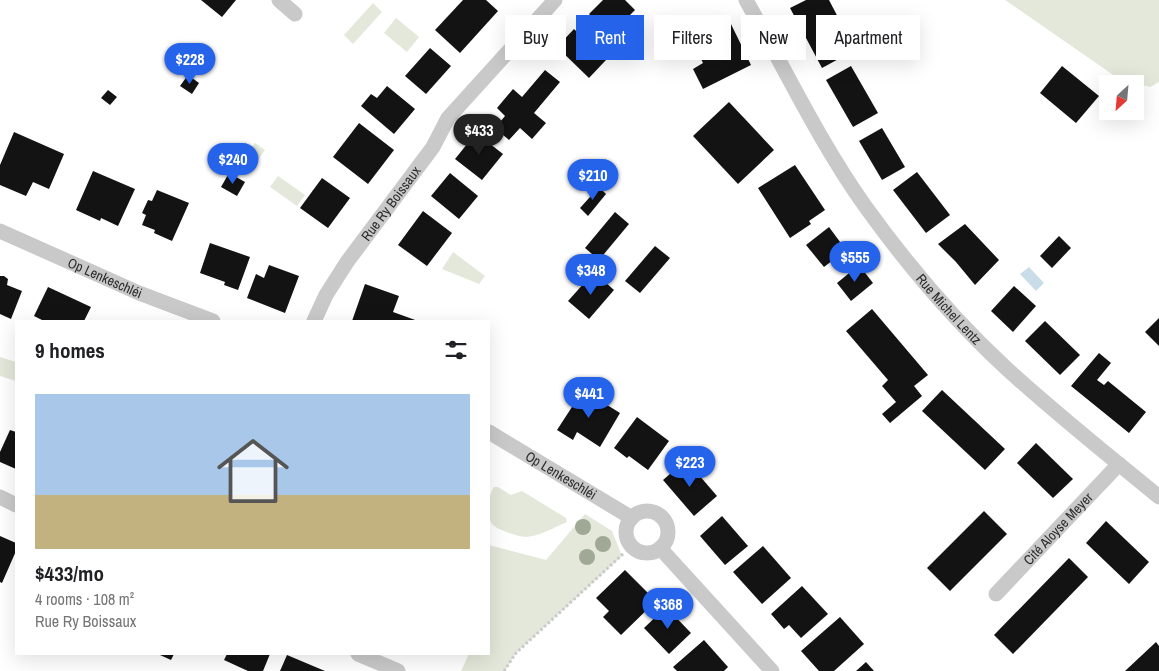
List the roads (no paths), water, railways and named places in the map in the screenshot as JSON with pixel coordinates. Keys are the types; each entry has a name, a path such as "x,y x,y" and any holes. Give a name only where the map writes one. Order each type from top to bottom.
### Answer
{"street":[{"path":"278,0 295,14"},
{"name":"Rue Ry Boissaux","path":"314,320 326,295 347,262 433,146 448,118 555,0"},
{"name":"Rue Michel Lentz","path":"746,0 822,141 865,205 903,256 956,317 1006,368 1159,497"},
{"name":"Op Lenkeschléi","path":"0,231 139,293 210,320"},
{"name":"Op Lenkeschléi","path":"490,433 632,518"},
{"name":"Cité Aloyse Meyer","path":"996,594 1119,464"},
{"path":"0,497 15,504"},
{"path":"643,512 650,512 662,518 668,530 667,537 660,548 655,552 642,552 631,546 626,535 626,529 632,518 643,512"},
{"path":"660,548 772,671"},
{"path":"360,655 398,671"}],"water":[{"path":"1029,267 1044,283 1036,291 1020,274"}]}
